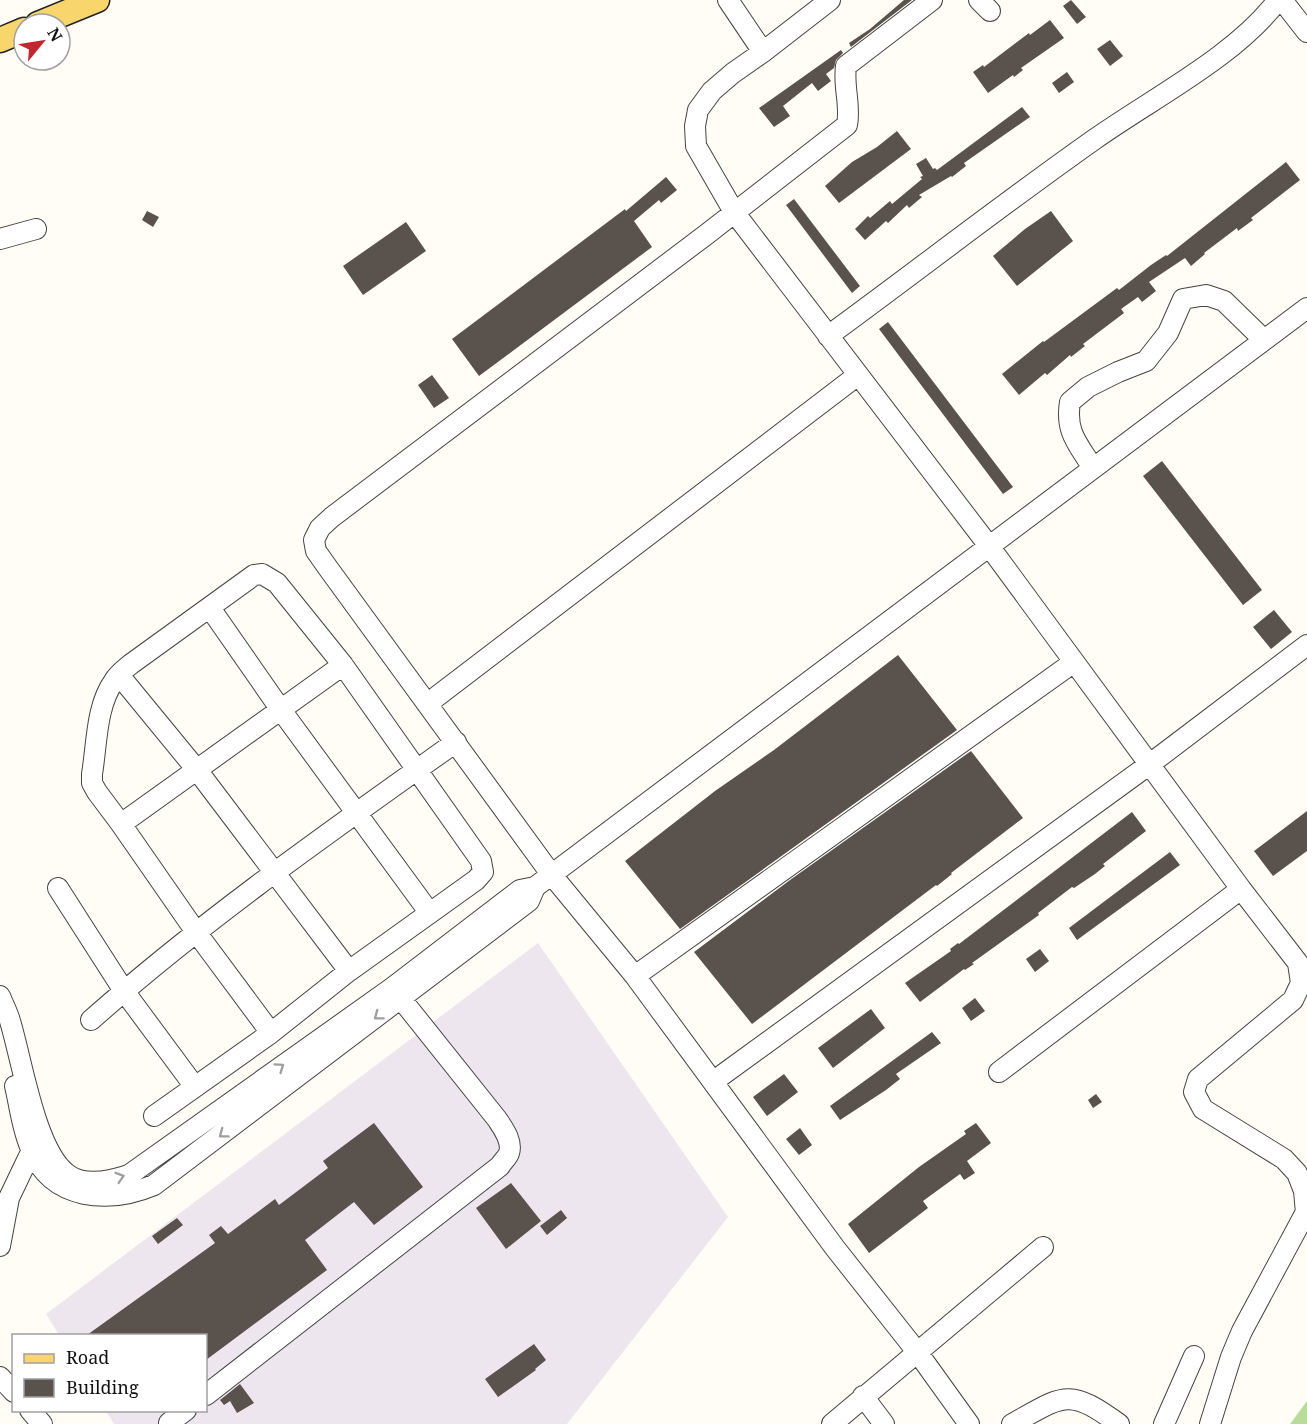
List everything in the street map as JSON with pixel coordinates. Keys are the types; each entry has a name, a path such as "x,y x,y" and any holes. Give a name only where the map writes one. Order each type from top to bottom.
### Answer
{"main road":[{"path":"68,12 97,0"}],"street":[{"path":"728,0 764,52"},
{"path":"830,0 712,91 698,110 695,126 696,146 734,212 988,546 1298,963 1301,982 1293,1000 1198,1079 1194,1092 1203,1109 1284,1158 1297,1173 1304,1191 1306,1211 1242,1331 1209,1424"},
{"path":"932,0 846,66 844,77 849,115 847,125 320,528 314,540 316,551 551,874 635,976 835,1248 918,1353 969,1424"},
{"path":"828,336 1094,140 1233,44 1265,17 1280,0 1307,32"},
{"path":"0,239 36,229"},
{"path":"1093,468 1072,435 1067,418 1070,402 1088,387 1146,361 1168,333 1183,299 1206,295 1224,301 1264,340"},
{"path":"0,1036 37,1146 51,1178 61,1187 73,1192 96,1195 138,1192 154,1185 397,993 529,901 535,886 1307,308"},
{"path":"427,704 858,375"},
{"path":"154,1116 271,1033 349,971 476,880 483,872 483,866 343,665 277,583 262,574 254,575 119,675 107,692 102,707 92,783 96,792 196,932 271,1033"},
{"path":"210,608 281,710 429,912"},
{"path":"714,1081 1150,764 1307,645"},
{"path":"635,976 1074,662"},
{"path":"121,824 343,665"},
{"path":"119,675 197,770 349,971"},
{"path":"91,1020 196,932 275,872 456,742"},
{"path":"58,888 124,991 195,1087"},
{"path":"999,1072 1241,889"},
{"path":"207,1394 500,1166 509,1154 509,1143 497,1119 397,993"},
{"path":"0,996 10,1019 37,1146 9,1198 0,1246"},
{"path":"832,1424 1043,1247"},
{"path":"1164,1424 1194,1356"},
{"path":"0,1377 12,1390"},
{"path":"863,1396 884,1424"},
{"path":"1012,1424 1054,1400 1066,1398 1079,1400 1119,1424"},
{"path":"32,1412 42,1424"},
{"path":"169,1423 183,1412"}],"shaded area":[{"path":"538,943 728,1217 567,1424 114,1424 107,1412 207,1412 207,1334 58,1334 46,1314"}],"green space":[{"path":"1307,1401 1307,1424 1290,1424"}],"building":[{"path":"904,0 912,0 851,47 849,43 870,29"},
{"path":"1071,0 1086,17 1077,24 1063,6"},
{"path":"1050,20 1064,38 1021,68 1023,70 1014,77 1013,75 988,93 973,72 983,65 984,67"},
{"path":"1110,40 1123,56 1110,66 1097,49"},
{"path":"841,50 843,53 836,60 834,68 826,74 831,81 818,91 812,83 783,106 790,116 774,127 759,108"},
{"path":"1067,72 1074,82 1059,93 1052,83"},
{"path":"1022,107 1030,117 964,163 966,166 952,177 919,195 922,197 909,208 907,205 865,240 855,229 868,216 870,218 890,201 892,204 922,179 920,177 923,176 916,164 926,158 933,169 937,170"},
{"path":"897,131 911,149 839,203 825,186 852,162 877,147"},
{"path":"1286,162 1300,180 1251,218 1253,220 1238,231 1237,228 1191,266 1185,258 1149,282 1156,291 1142,302 1138,297 1121,309 1124,313 1047,375 1045,373 1019,395 1002,374 1043,341 1117,288 1119,290 1151,265 1167,256"},
{"path":"666,177 677,190 661,203 659,200 634,221 652,247 479,376 452,339 625,209 626,211"},
{"path":"794,199 860,286 852,293 786,205"},
{"path":"147,211 159,217 153,227 142,220"},
{"path":"1051,211 1073,241 1017,286 993,256"},
{"path":"406,222 426,251 363,295 343,266"},
{"path":"888,322 1013,487 1003,494 879,329"},
{"path":"432,375 449,398 434,408 418,385"},
{"path":"1162,461 1262,590 1243,605 1143,476"},
{"path":"1274,610 1292,632 1271,649 1253,627"},
{"path":"898,655 957,730 680,929 625,861"},
{"path":"971,751 1023,818 937,886 752,1024 694,952 790,880"},
{"path":"1307,811 1307,851 1273,876 1254,851"},
{"path":"1132,812 1146,831 1103,864 1105,866 1095,874 1074,888 1072,887 1038,913 1039,915 920,1002 905,983 951,951 950,949"},
{"path":"1170,852 1180,865 1077,940 1069,928"},
{"path":"1040,949 1049,961 1035,972 1026,959"},
{"path":"975,998 985,1011 971,1021 962,1008"},
{"path":"871,1009 885,1028 833,1068 818,1048"},
{"path":"932,1032 941,1043 896,1074 900,1079 886,1090 840,1120 830,1106"},
{"path":"784,1074 798,1092 767,1116 753,1097"},
{"path":"1096,1094 1102,1102 1093,1108 1088,1100"},
{"path":"374,1123 423,1187 374,1225 354,1202 305,1240 327,1270 207,1359 207,1334 88,1334 215,1243 209,1235 221,1226 228,1234 275,1199 279,1205 328,1168 323,1161"},
{"path":"976,1123 991,1143 967,1161 975,1173 964,1180 960,1174 923,1201 928,1208 869,1253 848,1224 919,1167 966,1134 964,1131"},
{"path":"800,1128 812,1145 799,1155 786,1139"},
{"path":"511,1183 541,1221 506,1249 476,1208"},
{"path":"561,1210 567,1218 547,1235 540,1226"},
{"path":"177,1218 183,1225 158,1244 152,1236"},
{"path":"534,1344 546,1360 536,1370 498,1397 485,1379"},
{"path":"240,1384 254,1403 237,1413 230,1401 224,1405 220,1400"}]}
